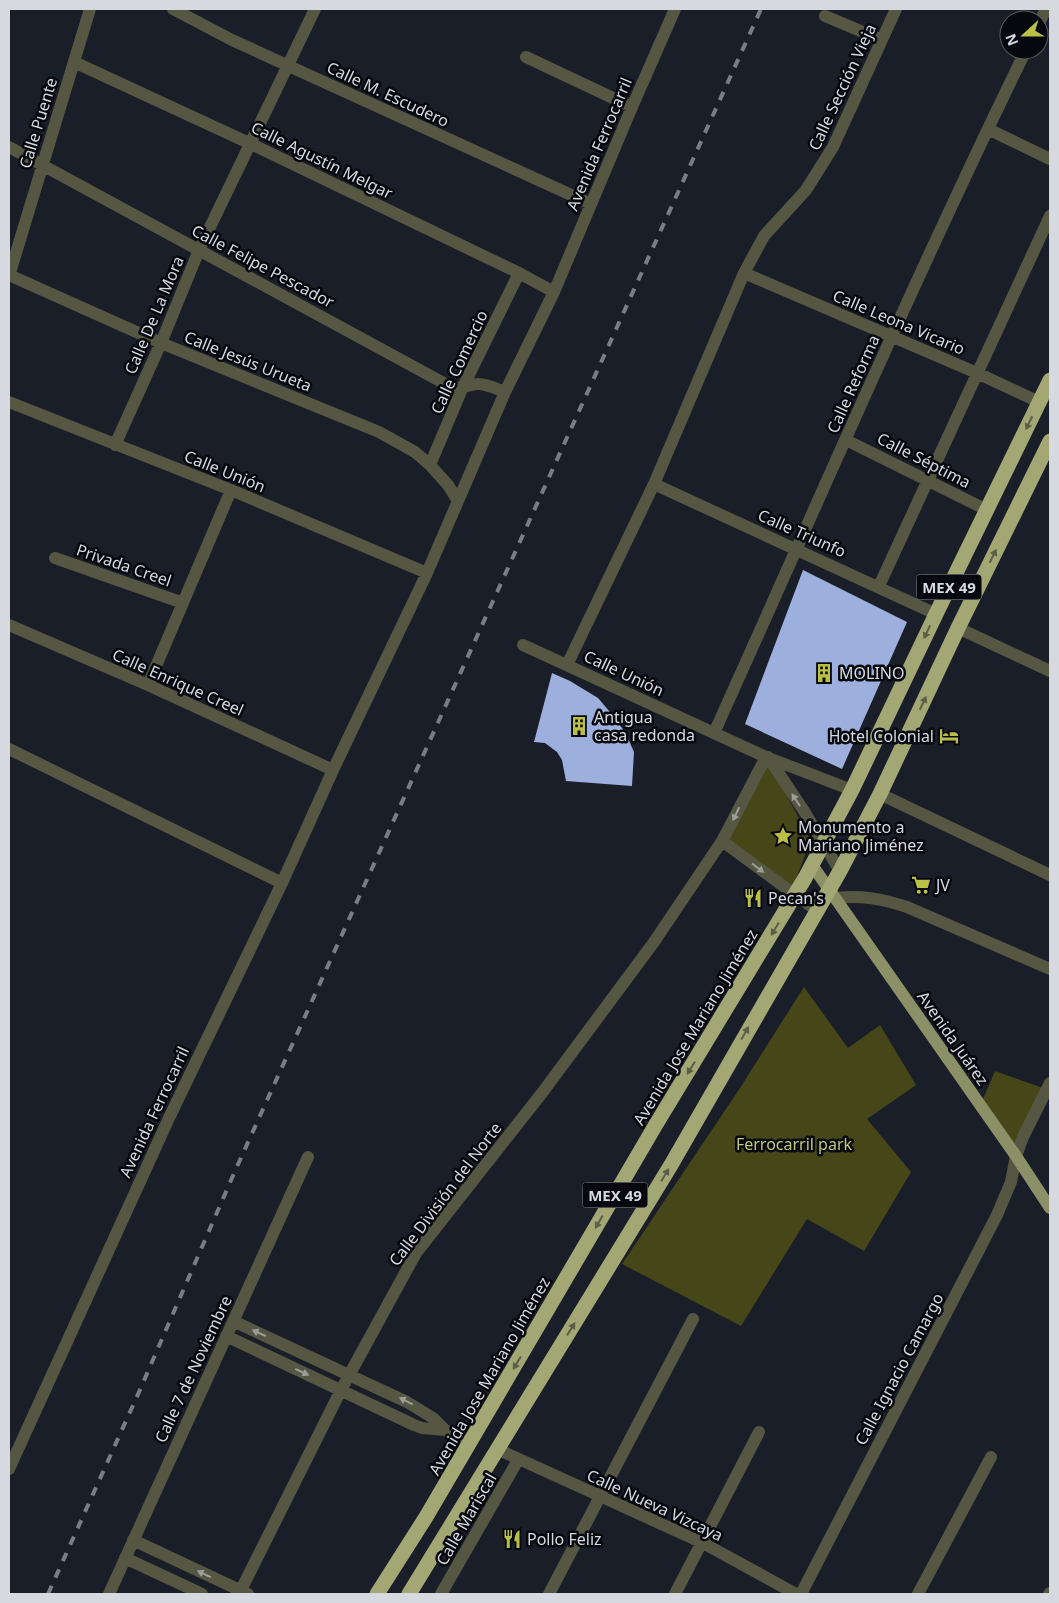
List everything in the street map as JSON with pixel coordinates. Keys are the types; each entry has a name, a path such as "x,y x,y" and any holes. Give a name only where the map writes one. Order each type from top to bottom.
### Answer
{"highway":[{"name":"Avenida Jose Mariano Jiménez","path":"378,1594 426,1517 655,1126 824,845 1050,380"},
{"name":"MEX 49","path":"409,1594 671,1165 816,910 833,893 840,871 880,794 958,628 1050,441"}],"main road":[{"path":"812,865 833,893"},
{"name":"Avenida Juárez","path":"833,893 1016,1156 1050,1208"}],"street":[{"name":"Calle Puente","path":"9,276 90,9"},
{"name":"Calle M. Escudero","path":"173,9 232,40 591,204"},
{"name":"Calle De La Mora","path":"115,445 199,250 249,143 316,9"},
{"name":"Avenida Ferrocarril","path":"9,1469 152,1153 282,883 333,770 427,573 505,392 554,292 675,9"},
{"name":"Calle Sección Vieja","path":"567,665 654,484 744,273 764,236 806,190 833,148 896,9"},
{"path":"825,16 882,40"},
{"path":"526,57 632,107"},
{"name":"Calle Reforma","path":"714,733 892,337 1021,60"},
{"name":"Calle Agustín Melgar","path":"74,62 249,143 519,273 554,292"},
{"path":"988,128 1050,159"},
{"name":"Calle Felipe Pescador","path":"9,147 451,387 462,388 472,384 481,384 505,392"},
{"path":"878,586 929,481 1050,216"},
{"name":"Calle Comercio","path":"430,465 462,388 519,273"},
{"name":"Calle Leona Vicario","path":"744,273 977,373 1039,402"},
{"name":"Calle Jesús Urueta","path":"9,276 160,343 380,432 415,452 430,465 448,485 458,501"},
{"name":"Calle Unión","path":"9,402 231,490 427,573"},
{"name":"Calle Séptima","path":"846,440 987,510"},
{"name":"Calle Triunfo","path":"654,484 936,614"},
{"name":"Privada Creel","path":"148,685 231,490"},
{"name":"Privada Creel","path":"55,558 183,603"},
{"name":"Calle Enrique Creel","path":"9,625 148,685 333,770"},
{"path":"958,628 1050,671"},
{"name":"Calle Unión","path":"523,645 767,757 852,790"},
{"path":"9,748 282,883"},
{"path":"816,910 722,841 767,757 840,871"},
{"path":"880,794 1050,875"},
{"name":"Calle División del Norte","path":"242,1593 341,1390 416,1253 547,1086 654,942 722,841"},
{"path":"833,893 866,896 907,907 1050,969"},
{"name":"Calle Ignacio Camargo","path":"801,1594 998,1215 1011,1182 1016,1156 1023,1137 1050,1087"},
{"name":"Calle 7 de Noviembre","path":"109,1594 308,1157"},
{"path":"550,1594 693,1319"},
{"path":"233,1321 350,1374 418,1408 433,1418 445,1430 470,1443"},
{"path":"226,1336 414,1425 422,1428 445,1430"},
{"path":"674,1594 759,1432"},
{"name":"Calle Nueva Vizcaya","path":"497,1449 702,1543 796,1594"},
{"path":"918,1594 991,1457"},
{"name":"Calle Mariscal","path":"441,1594 518,1460"},
{"path":"133,1540 242,1593"},
{"path":"125,1558 202,1594"}],"green space":[{"path":"768,762 811,840 792,889 727,840"},
{"name":"Ferrocarril park","path":"804,987 848,1048 880,1025 916,1085 867,1119 911,1172 864,1251 807,1219 741,1326 622,1264 740,1088"},
{"path":"995,1071 1043,1088 1015,1147 983,1099"}],"building":[{"name":"MOLINO","path":"803,570 907,622 842,769 745,724"},
{"name":"Antigua casa redonda","path":"552,673 570,681 598,698 615,718 626,734 634,752 632,786 566,781 562,760 557,752 545,743 534,742"}],"railway":[{"path":"48,1594 139,1392 235,1171 761,9"}],"place":[{"name":"MOLINO","path":"824,673"},
{"name":"Antigua casa redonda","path":"579,726"},
{"name":"Hotel Colonial","path":"949,736"},
{"name":"Monumento a Mariano Jiménez","path":"783,836"},
{"name":"JV","path":"921,885"},
{"name":"Pecan's","path":"753,898"},
{"name":"Pollo Feliz","path":"512,1539"}]}
